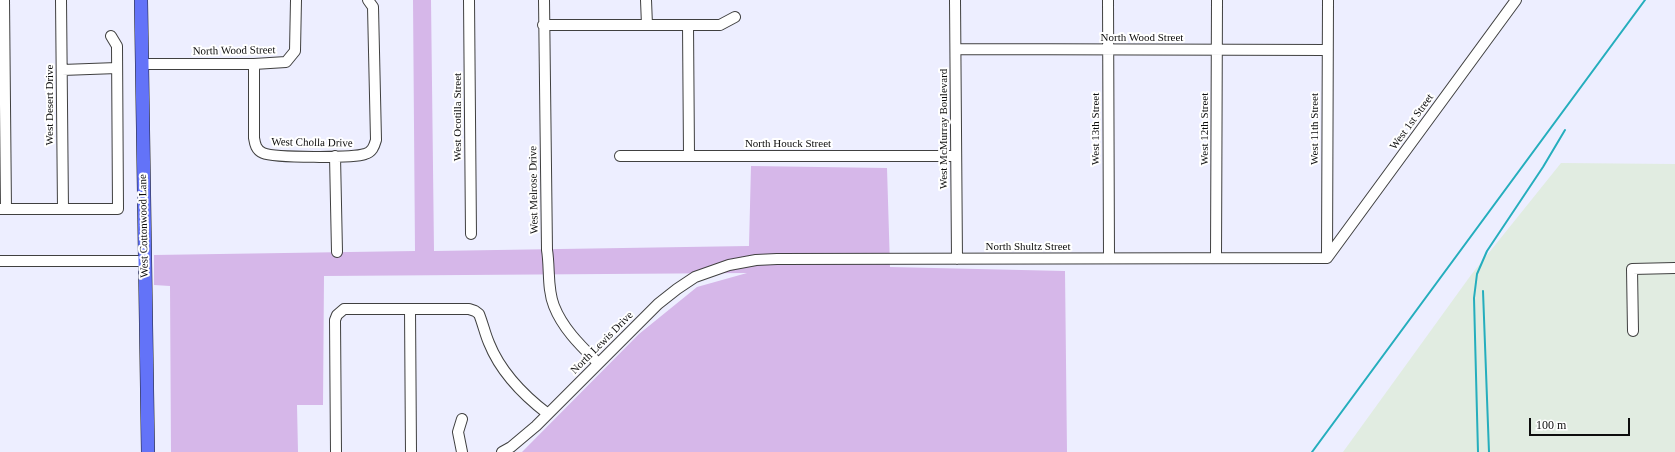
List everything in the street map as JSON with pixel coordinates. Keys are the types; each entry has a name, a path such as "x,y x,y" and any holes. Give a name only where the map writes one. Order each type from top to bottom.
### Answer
{"main road":[{"name":"West Cottonwood Lane","path":"141,0 148,452"}],"street":[{"path":"4,0 3,209 118,209 117,46 111,36"},
{"name":"West Desert Drive","path":"61,0 63,209"},
{"name":"North Wood Street","path":"142,64 254,64 286,62 295,51 296,0"},
{"name":"West Cholla Drive","path":"254,64 254,138 259,151 272,156 335,156 366,154 372,151 376,140 373,7 368,0"},
{"name":"West Ocotilla Street","path":"469,0 471,234"},
{"name":"West Melrose Drive","path":"544,0 543,25 547,250 553,306 570,334 598,363"},
{"path":"646,0 647,25"},
{"name":"West McMurray Boulevard","path":"955,0 957,259"},
{"name":"West 13th Street","path":"1108,0 1109,258"},
{"name":"West 12th Street","path":"1216,258 1217,0"},
{"name":"West 11th Street","path":"1327,258 1328,0"},
{"name":"West 1st Street","path":"1327,258 1516,0"},
{"path":"543,25 720,25 735,17"},
{"path":"688,25 689,156"},
{"name":"North Wood Street","path":"956,49 1327,50"},
{"path":"62,70 117,68"},
{"path":"335,156 337,252"},
{"name":"North Houck Street","path":"620,156 956,156"},
{"name":"North Shultz Street","path":"729,265 756,260 777,259 1327,258"},
{"path":"0,261 145,261"},
{"name":"North Lewis Drive","path":"502,452 516,443 548,414 658,304 695,277 729,265"},
{"path":"1633,331 1632,269 1675,268"},
{"path":"336,452 335,320 341,311 350,309 470,309 475,311 479,314 489,344 507,375 524,394 548,414"},
{"path":"410,309 411,452"},
{"path":"462,419 458,432 462,452"}],"shaded area":[{"path":"413,0 431,0 434,251 749,246 751,166 887,168 890,267 1065,271 1067,452 522,452 639,334 697,287 747,273 324,276 323,405 297,405 298,452 171,452 170,286 154,285 154,255 415,251"},
{"path":"1561,163 1675,164 1675,452 1343,452 1471,275"}],"railway":[{"path":"1312,452 1645,0"},
{"path":"1478,452 1474,298 1477,274 1487,251 1543,167 1565,130"},
{"path":"1483,291 1489,452"}]}
